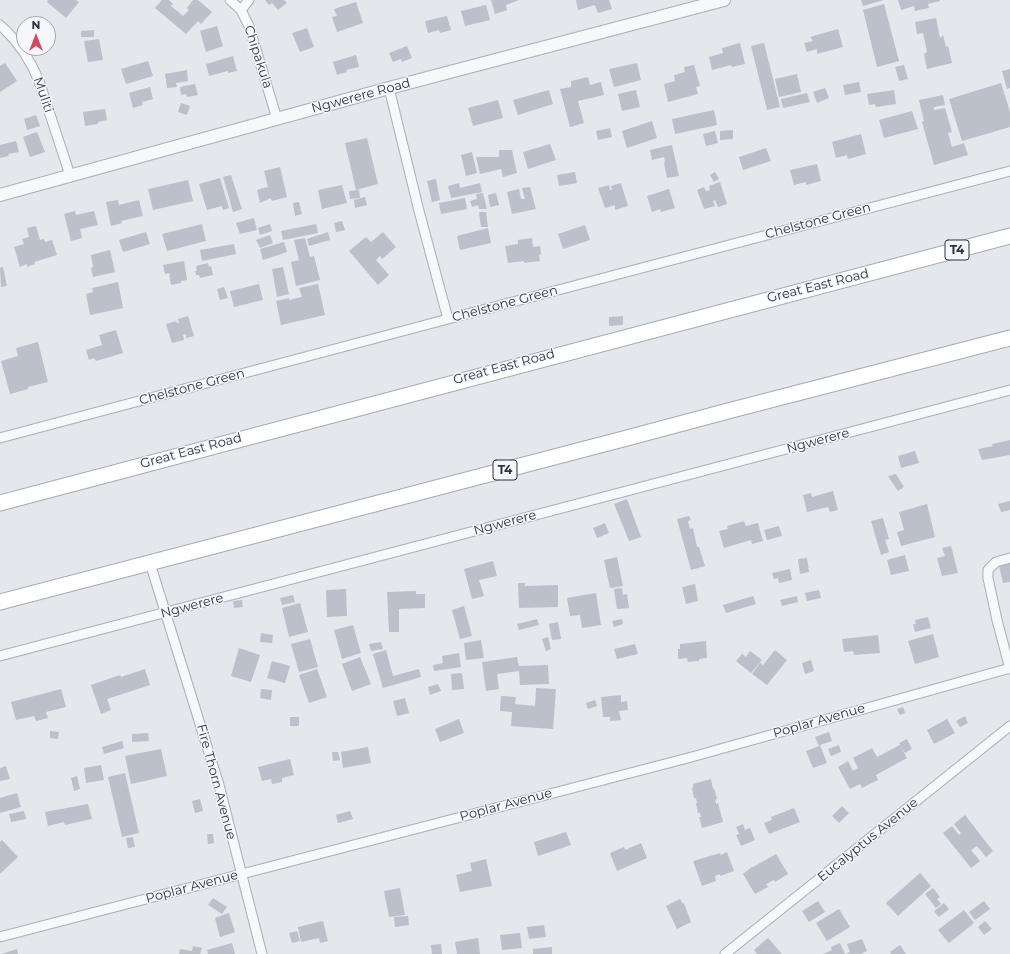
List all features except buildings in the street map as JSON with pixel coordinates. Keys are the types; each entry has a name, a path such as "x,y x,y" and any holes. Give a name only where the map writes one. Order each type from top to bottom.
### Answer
{"main road":[{"name":"Great East Road","path":"0,503 679,321 1010,236"},
{"name":"T4","path":"0,602 1010,338"}],"street":[{"name":"Chipakula","path":"230,0 241,10 249,26 277,119"},
{"path":"241,10 249,0"},
{"name":"Ngwerere Road","path":"0,195 389,88 724,0"},
{"name":"Muliti","path":"0,25 19,45 33,66 70,175"},
{"path":"389,88 419,211 448,318"},
{"name":"Chelstone Green","path":"0,438 448,318 1010,171"},
{"name":"Ngwerere","path":"0,656 1010,390"},
{"path":"1010,558 996,562 988,570 988,578 996,620 1010,668"},
{"name":"Fire Thorn Avenue","path":"150,563 218,785 262,954"},
{"name":"Poplar Avenue","path":"0,937 688,758 1010,668"},
{"name":"Eucalyptus Avenue","path":"725,954 1010,726"}]}
